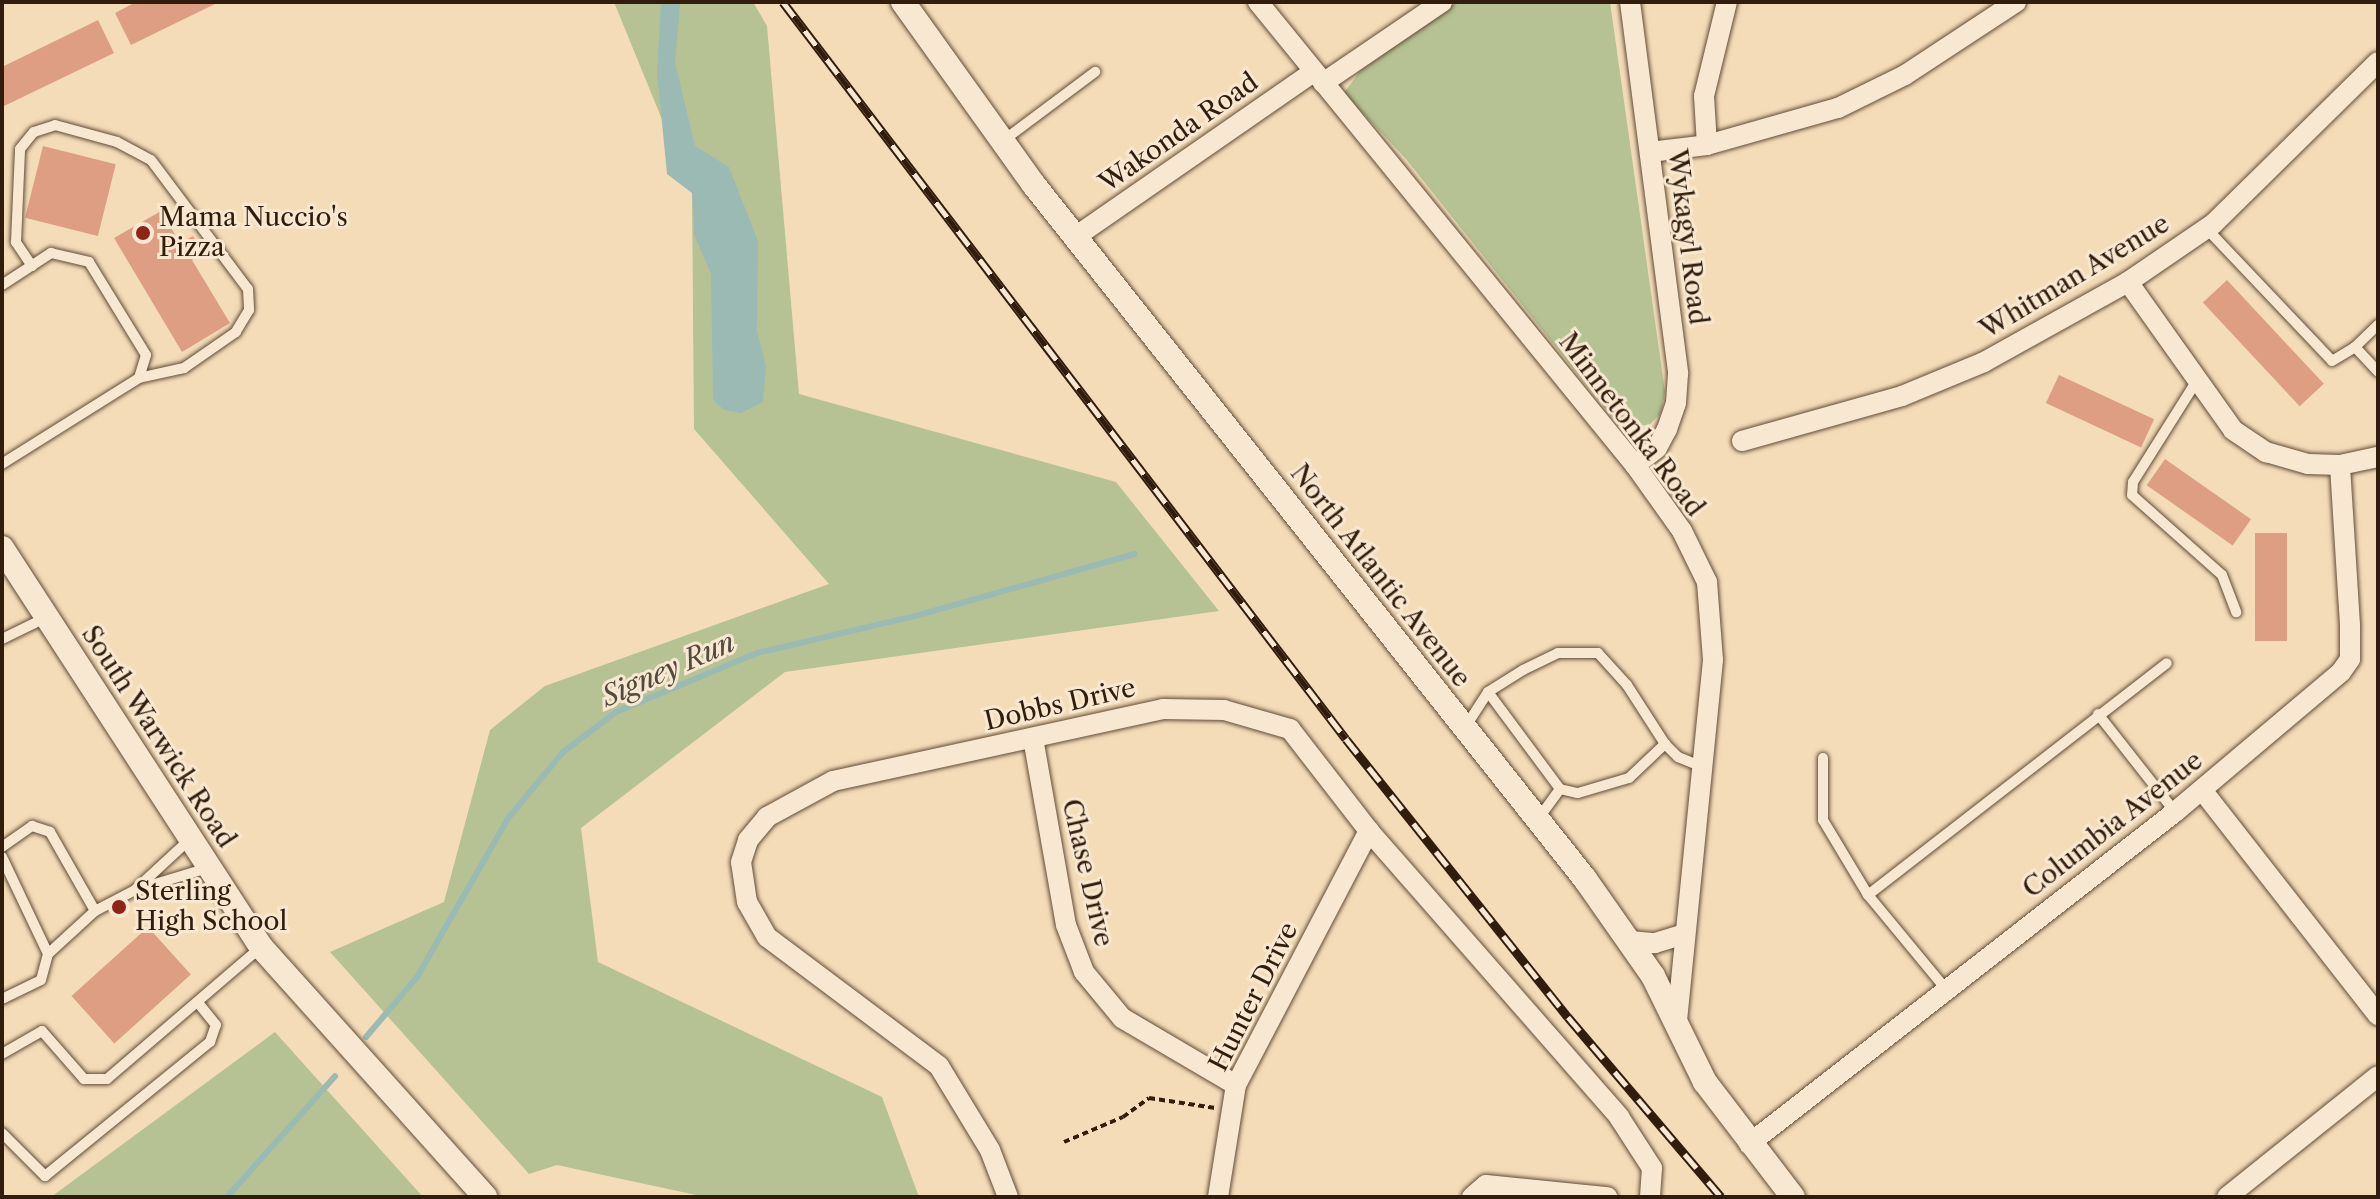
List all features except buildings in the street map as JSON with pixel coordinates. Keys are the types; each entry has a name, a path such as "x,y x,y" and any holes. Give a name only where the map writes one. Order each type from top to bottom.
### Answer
{"street":[{"name":"North Atlantic Avenue","path":"903,2 1075,237 1538,819 1630,941 1677,1020 1705,1082 1749,1144 1793,1197"},
{"name":"Minnetonka Road","path":"1258,2 1635,465 1682,531 1707,582 1713,660 1677,1020"},
{"name":"Wakonda Road","path":"1075,237 1318,78 1442,2"},
{"name":"Wykagyl Road","path":"1630,2 1671,298 1676,403 1657,448 1635,465"},
{"path":"1707,145 1704,96 1727,2"},
{"path":"1650,152 1707,145 1838,108 1905,75 2016,2"},
{"name":"Whitman Avenue","path":"1742,441 1916,390 1984,362 2128,282 2206,228 2378,62"},
{"path":"2128,282 2196,382 2233,430 2266,452 2308,464 2340,465 2378,457"},
{"name":"Columbia Avenue","path":"1749,1144 1945,988 2175,812 2350,659 2340,465"},
{"name":"South Warwick Road","path":"2,549 261,947 485,1197"},
{"name":"Dobbs Drive","path":"1008,1197 990,1150 939,1066 767,937 747,902 741,862 748,840 767,817 833,781 1163,709 1224,710 1264,719 1290,729 1369,831 1619,1117 1652,1168 1653,1191"},
{"name":"Chase Drive","path":"1033,738 1054,867 1084,972 1122,1018 1236,1085"},
{"path":"2202,790 2378,1015"},
{"name":"Hunter Drive","path":"1218,1197 1229,1110 1236,1085 1369,831"},
{"path":"1630,941 1655,943 1684,934"},
{"path":"2227,1197 2378,1076"},
{"path":"1472,1197 1486,1185 1607,1197"}],"lane":[{"path":"1002,141 1095,72"},
{"path":"2,447 6,462 139,378 184,368 236,332 249,310 248,289 151,160 117,142 55,125 34,132 20,149 16,242 32,266"},
{"path":"2206,228 2332,361 2355,347 2378,325"},
{"path":"2,285 51,253 66,253 97,269 146,355 139,378"},
{"path":"2355,347 2378,372"},
{"path":"2196,382 2133,482 2132,495 2222,575 2236,612"},
{"path":"2,639 47,617"},
{"path":"1465,727 1488,692 1558,653 1598,653 1627,685 1665,744 1678,757 1703,767"},
{"path":"1868,895 2167,663"},
{"path":"1488,692 1560,789 1578,793 1629,778 1665,744"},
{"path":"2098,714 2175,812"},
{"path":"1823,758 1823,820 1868,895 1945,988"},
{"path":"1538,819 1560,789"},
{"path":"2,847 32,826 50,832 95,911"},
{"path":"135,890 191,838"},
{"path":"2,857 48,954"},
{"path":"2,999 41,980 48,954 95,911 135,890 209,867"},
{"path":"2,1054 42,1031 84,1079 107,1079 199,1004 261,947"},
{"path":"2,1133 45,1176 210,1042 216,1025 199,1004"}],"path":[{"path":"1064,1142 1123,1117 1149,1098 1229,1110"}],"green space":[{"path":"614,2 753,2 767,26 799,394 1116,482 1219,611 785,672 581,828 598,962 882,1097 919,1197 705,1197 557,1165 529,1174 330,952 444,902 490,730 545,686 829,584 694,429 692,193"},
{"path":"1457,2 1610,2 1665,392 1661,413 1649,425 1628,426 1610,415 1406,159 1344,93 1360,71"},
{"path":"275,1032 423,1197 51,1197"}],"water":[{"path":"661,2 680,4 675,62 695,146 729,167 758,241 757,330 766,366 763,402 741,413 724,410 713,400 711,274 694,234 692,193 667,174 657,72"}],"waterway":[{"name":"Signey Run","path":"366,1037 417,977 509,817 563,752 616,712 757,653 919,615 1135,554"},
{"name":"Signey Run","path":"227,1197 335,1076"}],"railway":[{"path":"783,2 1346,739 1568,1017 1721,1197"}],"place":[{"name":"Mama Nuccio's Pizza","path":"143,233"},
{"name":"Sterling High School","path":"119,907"}]}
